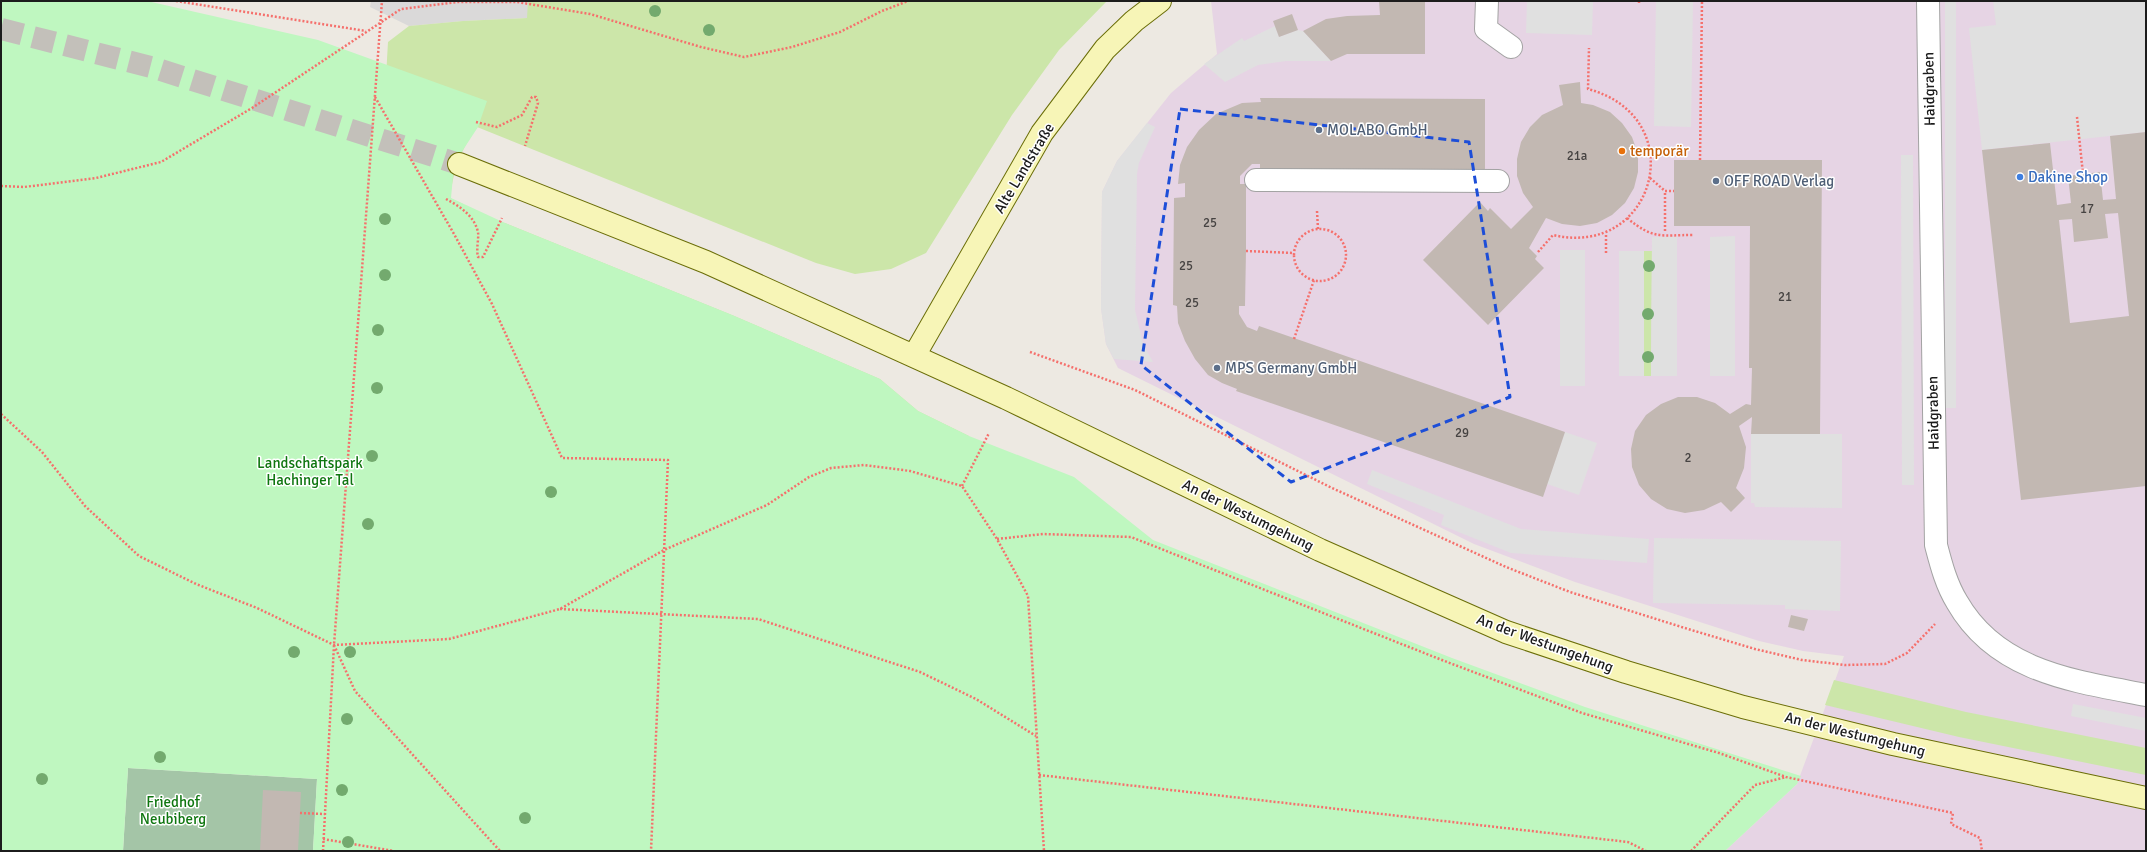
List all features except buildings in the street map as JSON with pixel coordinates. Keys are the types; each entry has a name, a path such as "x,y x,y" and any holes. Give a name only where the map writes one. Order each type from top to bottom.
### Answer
{"main road":[{"name":"Alte Landstraße","path":"914,356 1042,133 1105,50 1134,21 1160,1"},
{"name":"An der Westumgehung","path":"459,164 706,262 1006,398 1320,550 1506,632 1626,672 1743,707 1893,744 2146,798"}],"street":[{"path":"1487,1 1486,29 1511,47"},
{"name":"Haidgraben","path":"1928,1 1936,545 1945,577 1957,603 1982,634 2008,655 2035,669 2060,678 2146,695"},
{"path":"1256,180 1498,181"}],"path":[{"path":"176,1 367,31"},
{"path":"323,851 334,645 382,1"},
{"path":"1,186 24,187 96,178 161,162 252,108 401,9 457,2 517,1 590,14 701,47 744,57 792,48 840,32 882,11 908,1"},
{"path":"1700,160 1702,1"},
{"path":"1538,252 1553,235 1579,239 1606,233 1627,218 1645,193 1650,178 1649,147 1645,132 1637,119 1616,99 1602,92 1588,89 1589,48"},
{"path":"375,97 454,234 492,304 562,458 668,460 651,851"},
{"path":"476,122 497,127 522,115 532,97 536,97 538,103 525,146"},
{"path":"2077,117 2083,174"},
{"path":"1650,178 1665,191 1674,191"},
{"path":"1665,191 1665,231"},
{"path":"446,199 471,218 478,232 476,250 478,257 483,257 502,218"},
{"path":"1627,218 1642,231 1652,235 1693,235"},
{"path":"1317,222 1318,229"},
{"path":"1318,229 1334,233 1340,238 1346,253 1345,261 1337,275 1321,281 1307,278 1297,267 1294,253 1295,246 1304,234 1318,229"},
{"path":"1606,233 1606,253"},
{"path":"1246,251 1294,253"},
{"path":"1294,339 1314,280"},
{"path":"1030,352 1135,390 1332,488 1506,567 1570,592 1755,649 1802,660 1845,665 1885,664 1907,653 1957,603"},
{"path":"1,414 42,452 85,506 139,556 196,584 257,608 334,645 449,639 560,610 664,550 767,505 809,477 831,468 864,465 910,471 962,486 997,539 1028,596 1044,851"},
{"path":"962,486 988,433"},
{"path":"997,539 1043,534 1131,537 1447,662 1582,713 1719,753 1786,777 1953,813 1951,824 1980,838 1982,851"},
{"path":"560,610 758,618 920,672 976,699 1036,736"},
{"path":"334,645 356,691 500,851"},
{"path":"1039,775 1628,842 1646,851"},
{"path":"1691,851 1755,785 1786,777"},
{"path":"300,813 325,814"},
{"path":"324,839 394,851"}],"highlighted area":[{"path":"1180,109 1469,142 1510,397 1291,482 1141,365"}],"shaded area":[{"path":"371,1 528,1 528,18 463,21 409,26 370,7"},
{"path":"1211,1 2146,1 2146,851 1725,851 1797,784 1844,656 1803,651 1759,641 1575,582 1474,544 1118,368 1106,344 1101,308 1102,192 1117,161 1171,93 1217,54"},
{"path":"1527,1 1593,1 1592,35 1526,33"},
{"path":"1656,1 1693,1 1691,127 1654,126"},
{"path":"1945,1 1956,1 1956,408 1945,408"},
{"path":"1993,1 2146,1 2146,132 1982,150 1969,28 1996,25"},
{"path":"1275,26 1279,37 1298,30 1303,31 1331,61 1286,61 1258,65 1225,82 1204,64 1242,38 1244,41"},
{"path":"1147,123 1155,127 1139,163 1137,174 1135,310 1143,344 1153,362 1114,359 1106,344 1101,308 1102,192 1117,161"},
{"path":"1901,155 1913,155 1914,485 1902,485"},
{"path":"1735,236 1735,376 1710,376 1710,237"},
{"path":"1652,237 1677,237 1677,376 1651,376"},
{"path":"1560,250 1585,250 1585,386 1560,386"},
{"path":"1619,251 1644,251 1644,376 1619,376"},
{"path":"1565,432 1597,443 1579,495 1547,484"},
{"path":"1751,434 1842,434 1842,508 1755,507 1754,503 1751,503"},
{"path":"1372,470 1521,529 1649,539 1647,563 1511,553 1441,525 1444,515 1367,484"},
{"path":"1654,538 1841,541 1840,611 1785,609 1785,605 1653,603"},
{"path":"2073,704 2146,718 2146,731 2071,716"}],"green space":[{"name":"Landschaftspark Hachinger Tal","path":"1,1 147,1 318,40 487,101 478,127 461,153 453,176 451,198 505,223 732,315 880,379 918,411 969,436 1074,477 1153,540 1452,658 1585,707 1801,776 1797,784 1725,851 313,851 317,779 128,768 123,851 1,851"},
{"path":"528,1 1107,1 1059,50 1012,115 926,253 891,269 855,274 816,263 477,127 462,152 453,179 450,198 463,204 475,217 505,223 732,315 880,379 918,411 969,436 355,621 388,42 409,26 463,21 527,18"},
{"path":"1644,251 1652,251 1651,376 1644,376"},
{"path":"1834,680 1966,712 2146,748 2146,775 1959,737 1825,705"},
{"name":"Friedhof Neubiberg","path":"128,768 317,779 313,851 123,851"}],"tunnel":[{"path":"1,29 151,67 459,164"}],"place":[{"name":"MOLABO GmbH","path":"1319,130"},
{"name":"temporär","path":"1622,151"},
{"name":"Dakine Shop","path":"2020,177"},
{"name":"OFF ROAD Verlag","path":"1716,181"},
{"name":"MPS Germany GmbH","path":"1217,368"}]}
